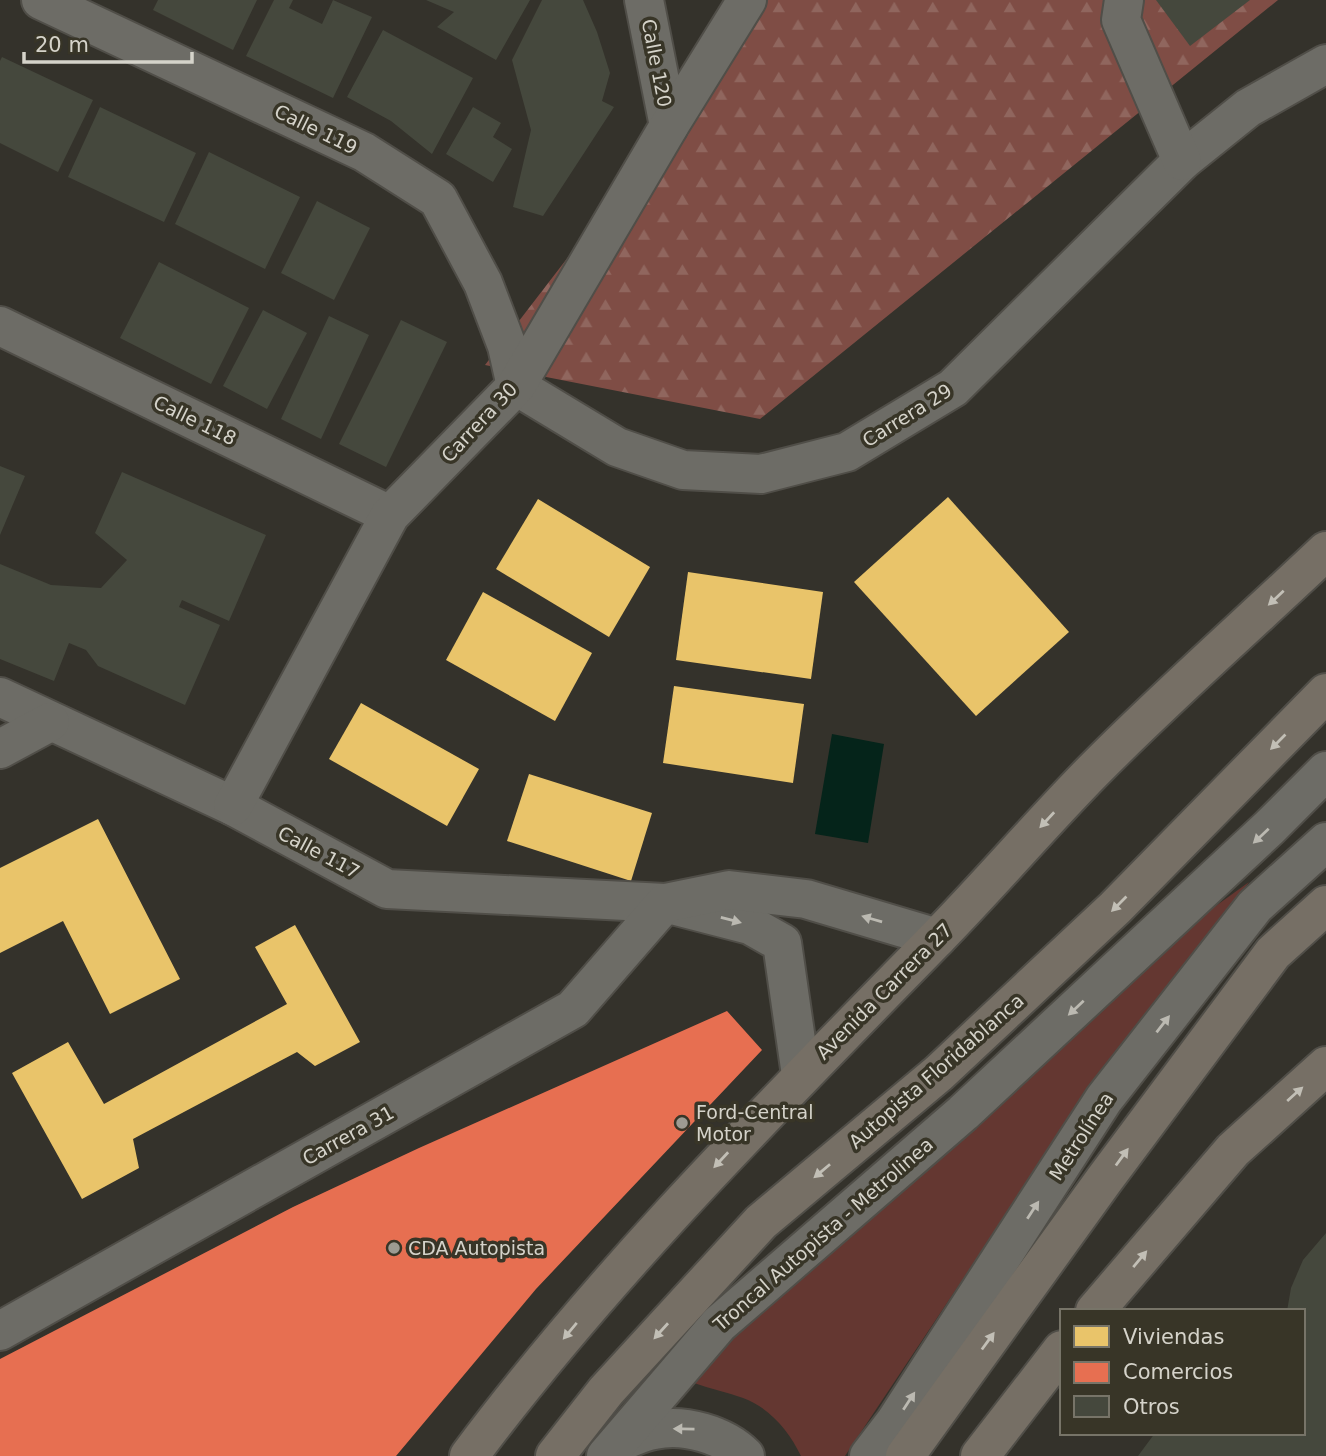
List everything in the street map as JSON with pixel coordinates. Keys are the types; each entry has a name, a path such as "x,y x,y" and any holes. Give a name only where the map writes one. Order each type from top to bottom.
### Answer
{"highway":[{"name":"Avenida Carrera 27","path":"469,1456 499,1415 655,1230 801,1075 937,938 1093,771 1326,551"},
{"name":"Autopista Floridablanca","path":"555,1456 606,1391 761,1222 939,1073 1115,908 1326,693"},
{"path":"905,1456 1112,1169 1273,953 1326,905"},
{"path":"1273,953 1326,922"},
{"path":"1097,1309 1233,1150 1326,1066"},
{"path":"980,1456 1060,1353"}],"street":[{"name":"Calle 119","path":"41,0 364,152 438,199 483,283 507,346 516,386"},
{"name":"Calle 120","path":"644,0 669,127"},
{"name":"Carrera 30","path":"233,806 390,515 516,386 747,0"},
{"path":"1125,0 1121,20 1182,161"},
{"name":"Carrera 29","path":"516,386 617,447 683,470 761,474 847,452 953,388 1182,161 1248,107 1326,64"},
{"name":"Calle 118","path":"0,326 390,515"},
{"name":"Calle 117","path":"0,697 233,806 387,889 665,903"},
{"path":"0,749 50,722"},
{"name":"Troncal Autopista - Metrolinea","path":"612,1449 719,1324 962,1112 1269,828 1326,771"},
{"name":"Metrolínea","path":"869,1456 895,1422 1104,1099 1255,906 1326,842"},
{"path":"665,903 729,890 793,898 937,938"},
{"path":"665,903 750,925 782,943 801,1075"},
{"name":"Carrera 31","path":"0,1331 573,1009 665,903"},
{"path":"612,1449 656,1429 696,1429 734,1445 745,1456"}],"shaded area":[{"path":"832,734 884,744 868,843 815,834"},
{"path":"1249,882 1135,1032 977,1258 845,1456 801,1456 784,1429 762,1408 743,1398 694,1383 753,1317 1192,923"}],"green space":[{"path":"747,0 1278,0 760,419 485,365 669,126"}],"building: Viviendas":[{"path":"948,497 1069,632 976,716 854,582"},
{"path":"538,499 650,567 609,637 496,569"},
{"path":"688,572 823,592 811,679 676,660"},
{"path":"483,592 592,653 555,721 446,660"},
{"path":"674,686 804,704 793,783 663,763"},
{"path":"361,703 479,769 447,826 329,759"},
{"path":"529,774 652,813 631,881 507,841"},
{"path":"98,819 180,979 110,1014 63,921 0,953 0,868"},
{"path":"295,925 360,1042 315,1066 297,1052 133,1139 139,1168 82,1199 12,1073 68,1042 104,1104 287,1004 255,947"}],"building: Comercios":[{"name":"CDA Autopista","path":"727,1011 762,1050 536,1289 396,1456 0,1456 0,1359 293,1207"}],"building: Otros":[{"path":"158,0 257,0 233,50 153,10"},
{"path":"274,0 293,0 289,8 322,24 333,0 372,17 333,98 246,56"},
{"path":"426,0 530,0 496,60 437,27 454,12"},
{"path":"542,0 583,0 610,73 602,101 614,107 543,216 513,207 531,130 512,60"},
{"path":"1156,0 1250,0 1190,46"},
{"path":"383,30 473,78 432,154 391,121 347,97"},
{"path":"2,57 93,100 58,172 0,143"},
{"path":"100,107 196,153 164,222 68,177"},
{"path":"473,107 501,123 493,137 512,149 493,182 446,154"},
{"path":"209,152 300,197 265,269 175,224"},
{"path":"317,201 370,228 334,300 281,273"},
{"path":"159,262 249,308 211,384 120,338"},
{"path":"263,310 307,333 267,409 223,386"},
{"path":"329,316 369,335 321,439 281,419"},
{"path":"401,320 447,342 386,467 339,444"},
{"path":"0,466 25,476 0,535"},
{"path":"122,472 266,535 229,621 182,600 179,607 220,625 185,705 98,666 86,650 69,643 54,681 0,659 0,564 51,585 101,588 127,560 95,533"},
{"path":"1326,1233 1326,1456 1138,1456 1154,1435 1305,1435 1305,1309 1287,1309 1291,1288 1303,1260"}],"place":[{"name":"Ford-Central Motor","path":"682,1123"},
{"name":"CDA Autopista","path":"394,1248"}]}
